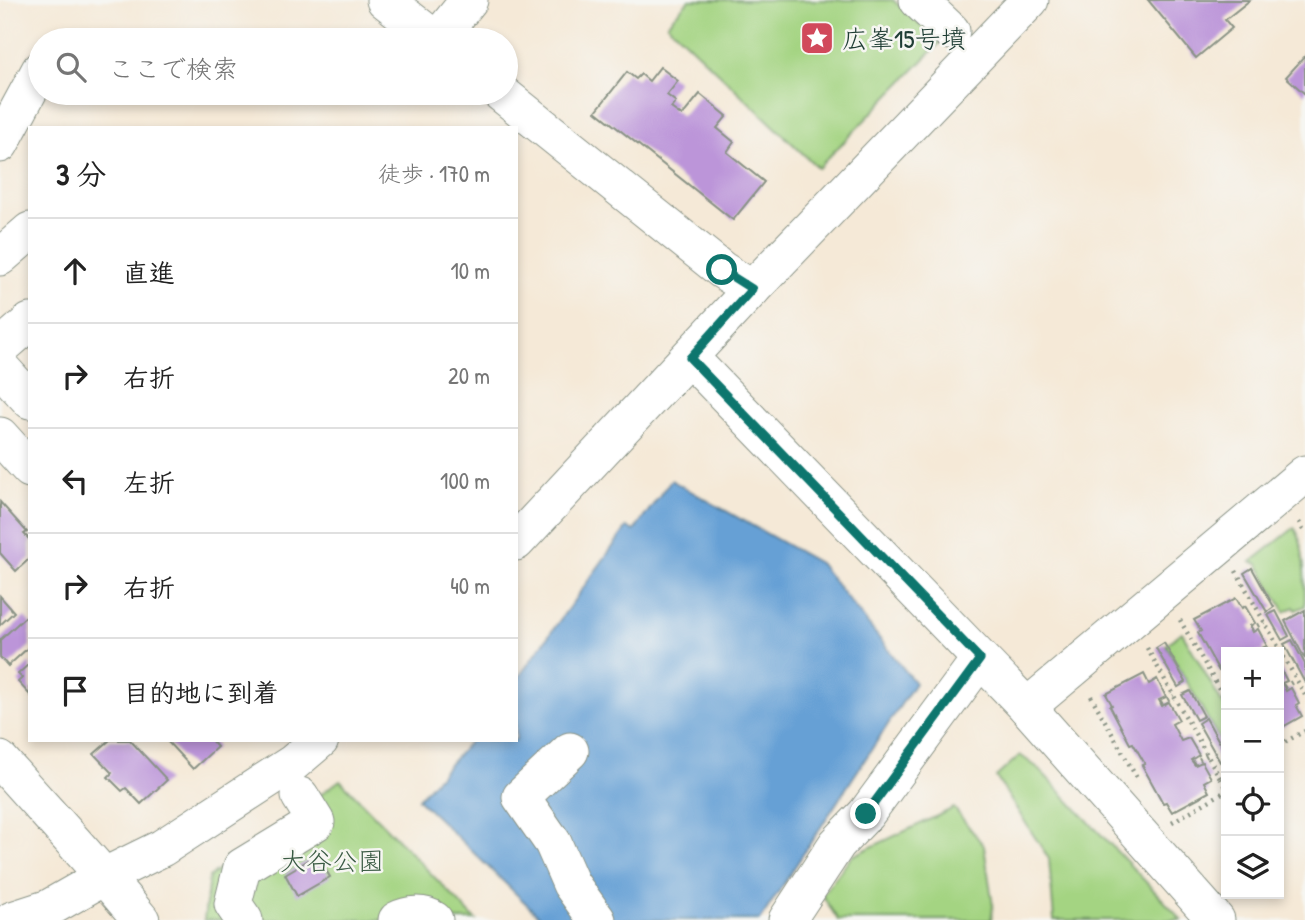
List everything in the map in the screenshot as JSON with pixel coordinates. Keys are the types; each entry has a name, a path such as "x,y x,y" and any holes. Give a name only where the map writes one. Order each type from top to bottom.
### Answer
{"street":[{"path":"385,0 421,28"},
{"path":"446,28 469,0"},
{"path":"918,0 951,30"},
{"path":"518,540 752,289 1030,0"},
{"path":"0,144 28,92"},
{"path":"516,105 722,270 752,289"},
{"path":"0,257 28,233"},
{"path":"0,348 28,324"},
{"path":"690,358 1027,707 1216,920"},
{"path":"0,367 28,398"},
{"path":"1027,707 1305,474"},
{"path":"787,920 837,844 866,814 980,659"},
{"path":"570,751 521,797 553,843 571,884 597,920"},
{"path":"0,760 141,920"},
{"path":"12,920 49,908 162,848 296,760 316,822 242,867 233,904 244,920"},
{"path":"397,920 406,915 429,916 434,920"}],"path":[{"path":"1289,526 1305,512"},
{"path":"1297,519 1305,534"},
{"path":"1226,579 1245,563"},
{"path":"1236,571 1305,695"},
{"path":"1171,626 1188,611"},
{"path":"1179,619 1221,692"},
{"path":"1251,629 1264,622"},
{"path":"1137,654 1154,639"},
{"path":"1146,646 1220,778"},
{"path":"1284,687 1296,680"},
{"path":"1089,694 1144,790"},
{"path":"1161,703 1174,696"},
{"path":"1284,742 1305,731"},
{"path":"1193,762 1208,755"},
{"path":"1158,855 1172,845 1164,826 1221,793"}],"green space":[{"path":"689,0 893,0 940,43 818,168 667,24"},
{"path":"1294,528 1298,533 1302,552 1305,606 1296,610 1294,607 1285,612 1258,564 1251,562"},
{"path":"1182,632 1221,701 1221,742 1166,645"},
{"path":"1020,755 1038,768 1182,920 1054,920 1049,859 996,777"},
{"name":"大谷公園","path":"340,780 476,920 204,920 209,877"},
{"path":"954,808 984,846 993,906 991,920 838,920 822,895 852,856"}],"water":[{"path":"671,480 819,563 915,683 760,920 543,920 418,799 469,742 518,742 518,678 627,527 634,531"}],"building":[{"path":"1148,0 1250,0 1225,20 1232,28 1196,58"},
{"path":"1305,56 1305,94 1286,77"},
{"path":"660,67 678,81 667,95 676,102 671,108 682,116 700,94 727,116 717,128 734,142 727,152 764,182 733,220 596,111 627,72 636,79 641,74 649,81"},
{"path":"0,502 27,532 24,534 28,538 28,560 16,571 0,553"},
{"path":"1252,568 1274,607 1267,612 1244,573"},
{"path":"0,596 14,612 0,625"},
{"path":"1236,598 1242,608 1245,606 1255,623 1250,626 1253,632 1258,629 1267,646 1221,647 1219,671 1198,633 1201,631 1194,620"},
{"path":"1305,610 1305,659 1285,621"},
{"path":"1276,611 1289,636 1282,640 1268,615"},
{"path":"25,617 28,621 28,648 8,666 0,657 0,640"},
{"path":"1292,640 1305,664 1305,683 1284,644"},
{"path":"1164,643 1186,682 1178,687 1156,648"},
{"path":"28,665 28,693 18,682 22,678 18,674"},
{"path":"1144,674 1149,684 1157,679 1166,697 1159,700 1162,706 1169,702 1179,720 1172,724 1181,741 1189,738 1199,755 1191,760 1195,765 1202,762 1211,778 1204,782 1209,792 1172,812 1166,802 1163,803 1133,743 1130,744 1106,694"},
{"path":"1284,687 1286,691 1291,688 1302,716 1284,726"},
{"path":"1190,691 1204,716 1196,720 1182,695"},
{"path":"1206,718 1221,745 1221,762 1220,762 1198,723"},
{"path":"108,742 132,742 167,780 141,804 126,788 122,791 108,777 112,773 94,754"},
{"path":"168,742 213,742 217,747 193,769"},
{"path":"317,855 330,877 297,896 285,874"}],"place":[{"name":"広峯15号墳","path":"817,38"}],"route":[{"path":"722,270 752,289 690,358 980,659 866,814"}]}
